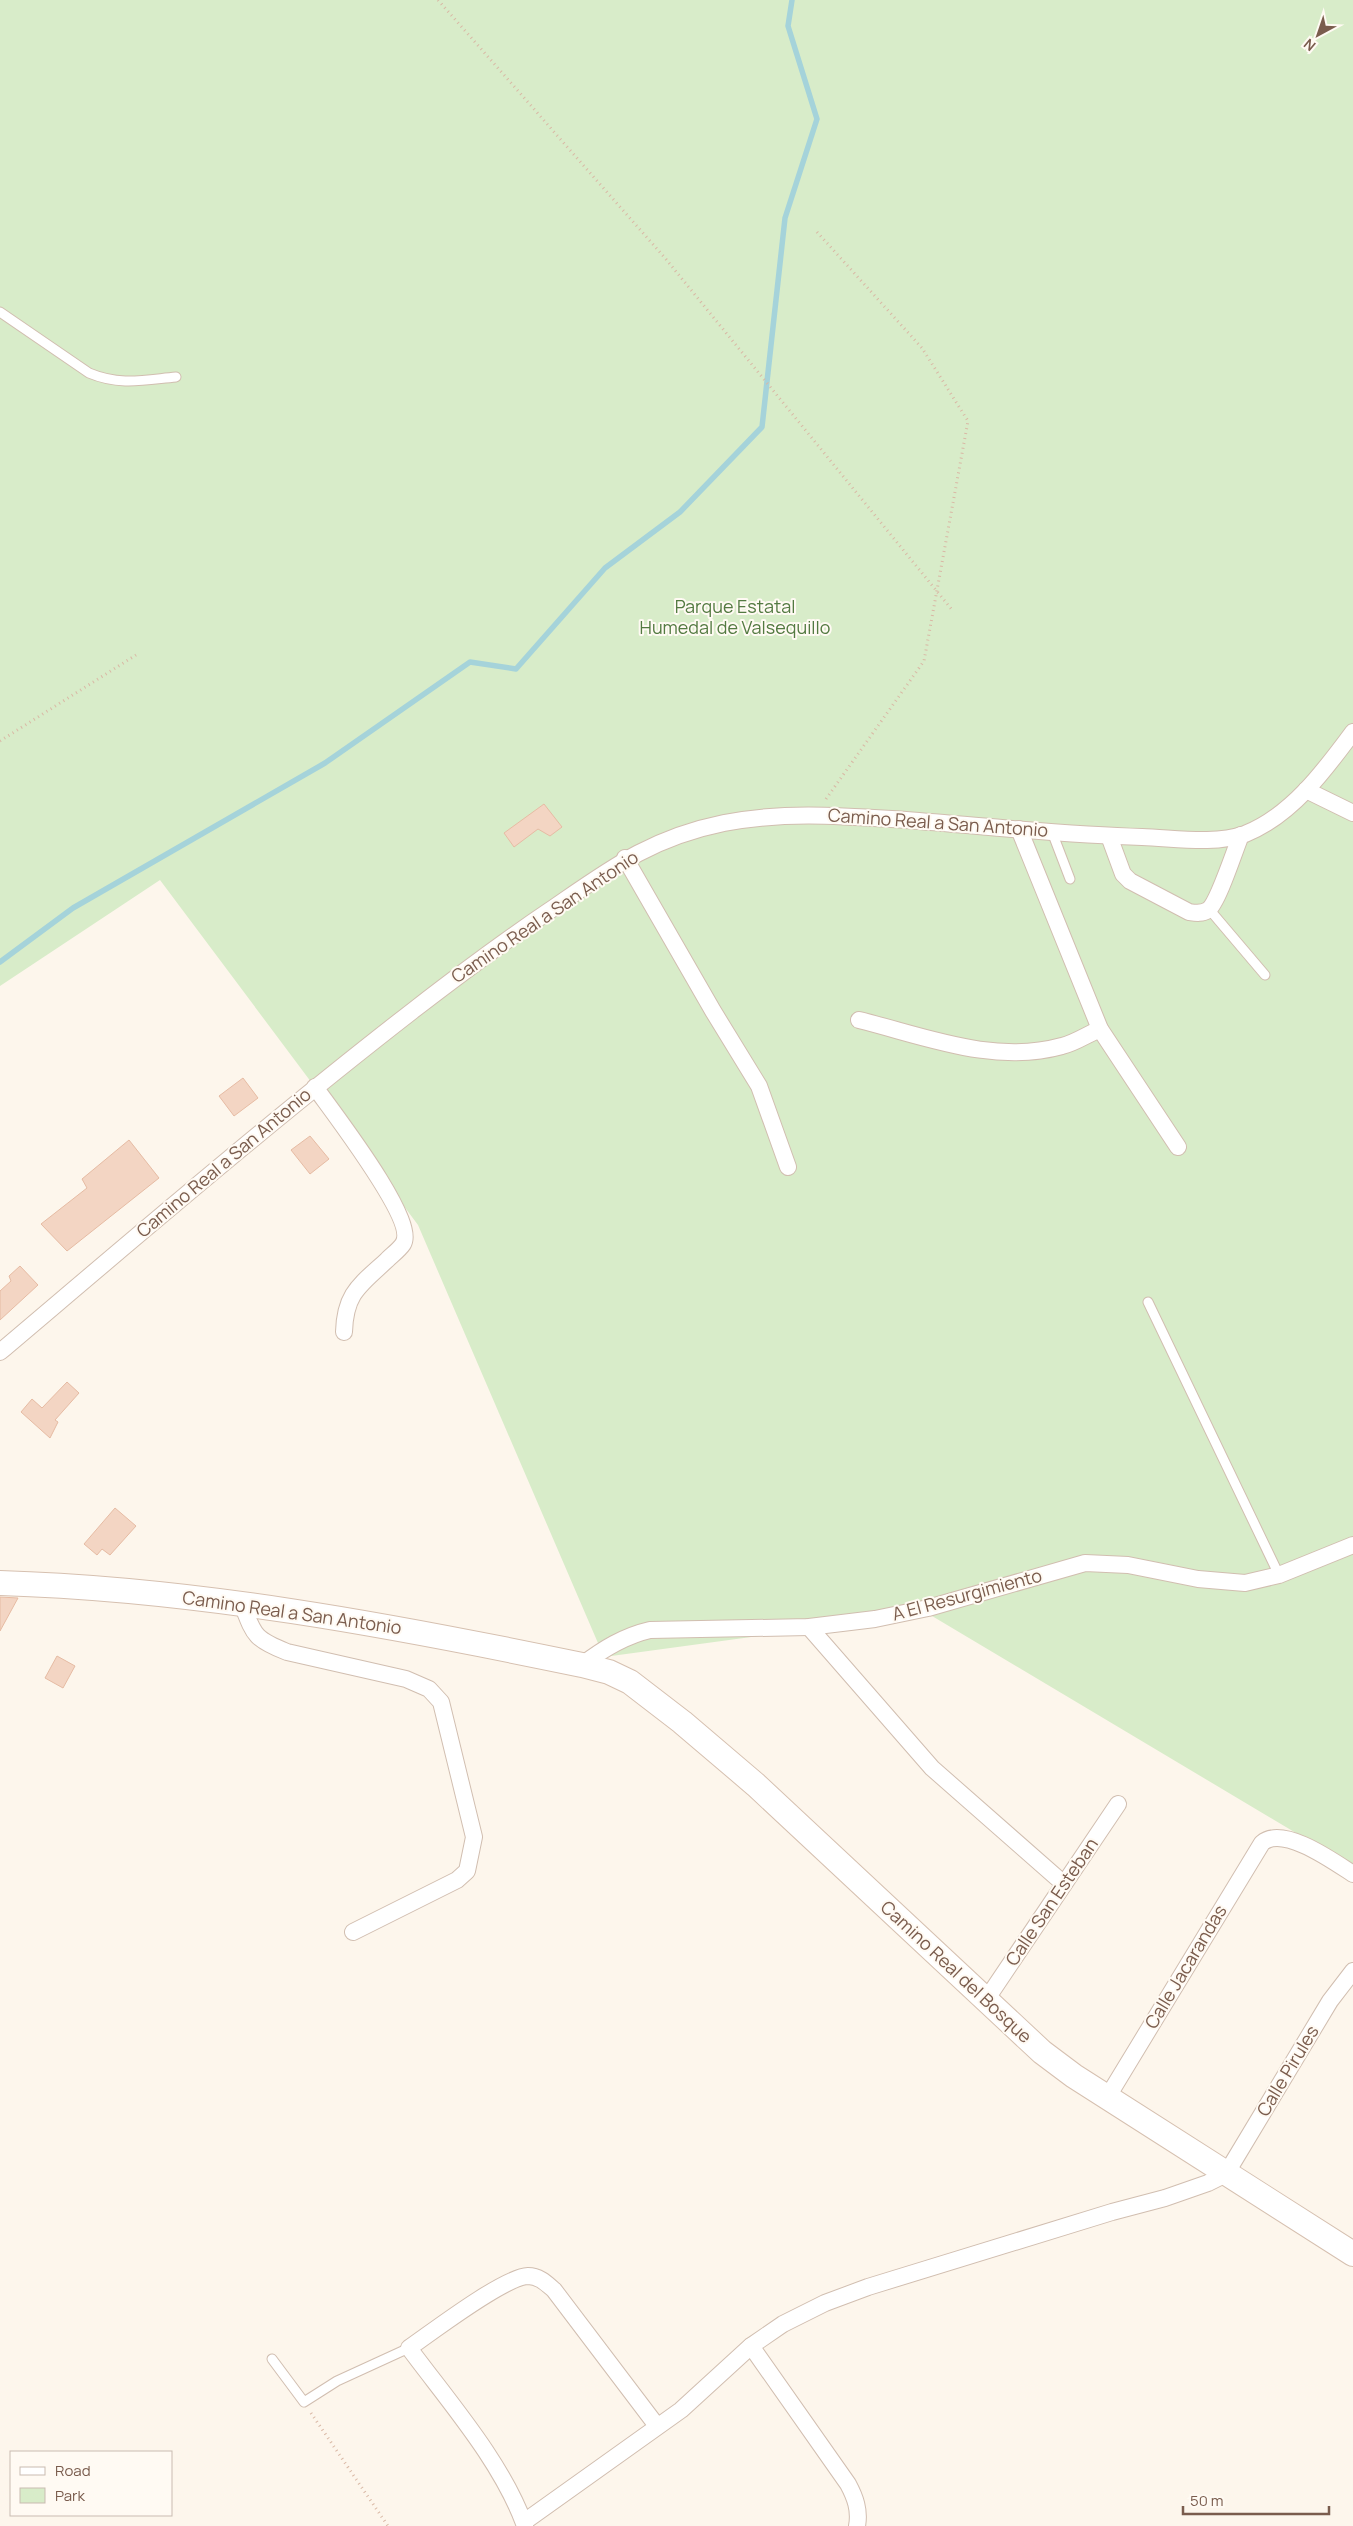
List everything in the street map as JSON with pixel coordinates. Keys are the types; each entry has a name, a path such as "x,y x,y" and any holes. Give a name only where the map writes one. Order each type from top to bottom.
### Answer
{"street":[{"name":"Camino Real a San Antonio","path":"0,1352 314,1087 484,956 625,858 682,833 728,823 815,814 1109,836 1214,839 1241,835 1272,818 1306,790 1353,732"},
{"path":"1306,790 1353,813"},
{"path":"1019,829 1100,1029 1178,1147"},
{"path":"1109,836 1123,874 1130,881 1189,912 1200,913 1209,909 1217,896 1241,835"},
{"path":"625,858 713,1011 759,1086 788,1167"},
{"path":"859,1020 985,1051 1008,1053 1062,1046 1100,1029"},
{"path":"314,1087 396,1205 406,1231 403,1244 352,1294 344,1313 344,1332"},
{"name":"A El Resurgimiento","path":"582,1665 604,1648 634,1634 650,1630 809,1627 875,1619 928,1608 1085,1563 1128,1565 1198,1580 1244,1583 1279,1575 1353,1545"},
{"name":"Camino Real a San Antonio","path":"0,1583 49,1585 242,1604 411,1630 582,1665"},
{"path":"242,1604 254,1634 269,1645 287,1652 406,1679 430,1689 441,1702 474,1837 467,1871 457,1880 352,1932"},
{"path":"809,1627 932,1768 1064,1884"},
{"name":"Camino Real del Bosque","path":"582,1665 609,1672 630,1682 682,1722 756,1785 1042,2052 1107,2098 1353,2254"},
{"name":"Calle San Esteban","path":"986,2000 1118,1804"},
{"name":"Calle Jacarandas","path":"1107,2098 1256,1852 1268,1838 1285,1838 1296,1842 1353,1874"},
{"name":"Calle Pirules","path":"1226,2174 1330,2002 1353,1970"},
{"path":"658,2426 554,2290 540,2279 529,2276 508,2281 409,2348 485,2452 525,2524 681,2410 752,2346 782,2324 825,2303 868,2287 1112,2212 1164,2198 1208,2183 1226,2174"},
{"path":"752,2346 848,2484 855,2497 858,2509 857,2526"}],"lane":[{"path":"0,312 89,373 105,380 119,383 176,377"},
{"path":"1052,832 1070,878"},
{"path":"1209,909 1265,974"},
{"path":"1148,1302 1279,1575"},
{"path":"272,2359 304,2402 337,2381 409,2348"}],"path":[{"path":"438,0 665,258 953,611"},
{"path":"815,814 924,661 968,421 922,348 817,232"},
{"path":"0,741 136,656"},
{"path":"304,2402 388,2526"}],"green space":[{"name":"Parque Estatal Humedal de Valsequillo","path":"0,0 1353,0 1353,1867 927,1613 604,1657 418,1225 160,880 0,986"}],"building":[{"path":"544,804 562,827 550,836 538,829 514,847 504,833"},
{"path":"243,1078 258,1098 234,1116 219,1096"},
{"path":"310,1136 329,1159 310,1174 291,1150"},
{"path":"129,1140 159,1178 67,1251 41,1224 87,1188 82,1179"},
{"path":"20,1266 38,1285 0,1320 0,1291 11,1281 9,1276"},
{"path":"67,1382 79,1393 55,1420 58,1422 50,1438 21,1412 32,1399 42,1408"},
{"path":"115,1508 136,1526 110,1555 102,1549 97,1555 84,1544"},
{"path":"0,1597 18,1598 0,1631"},
{"path":"57,1656 75,1666 63,1688 45,1678"}],"waterway":[{"path":"0,962 73,908 325,763 470,662 516,669 605,568 680,512 762,427 785,218 817,119 788,26 792,0"}]}
